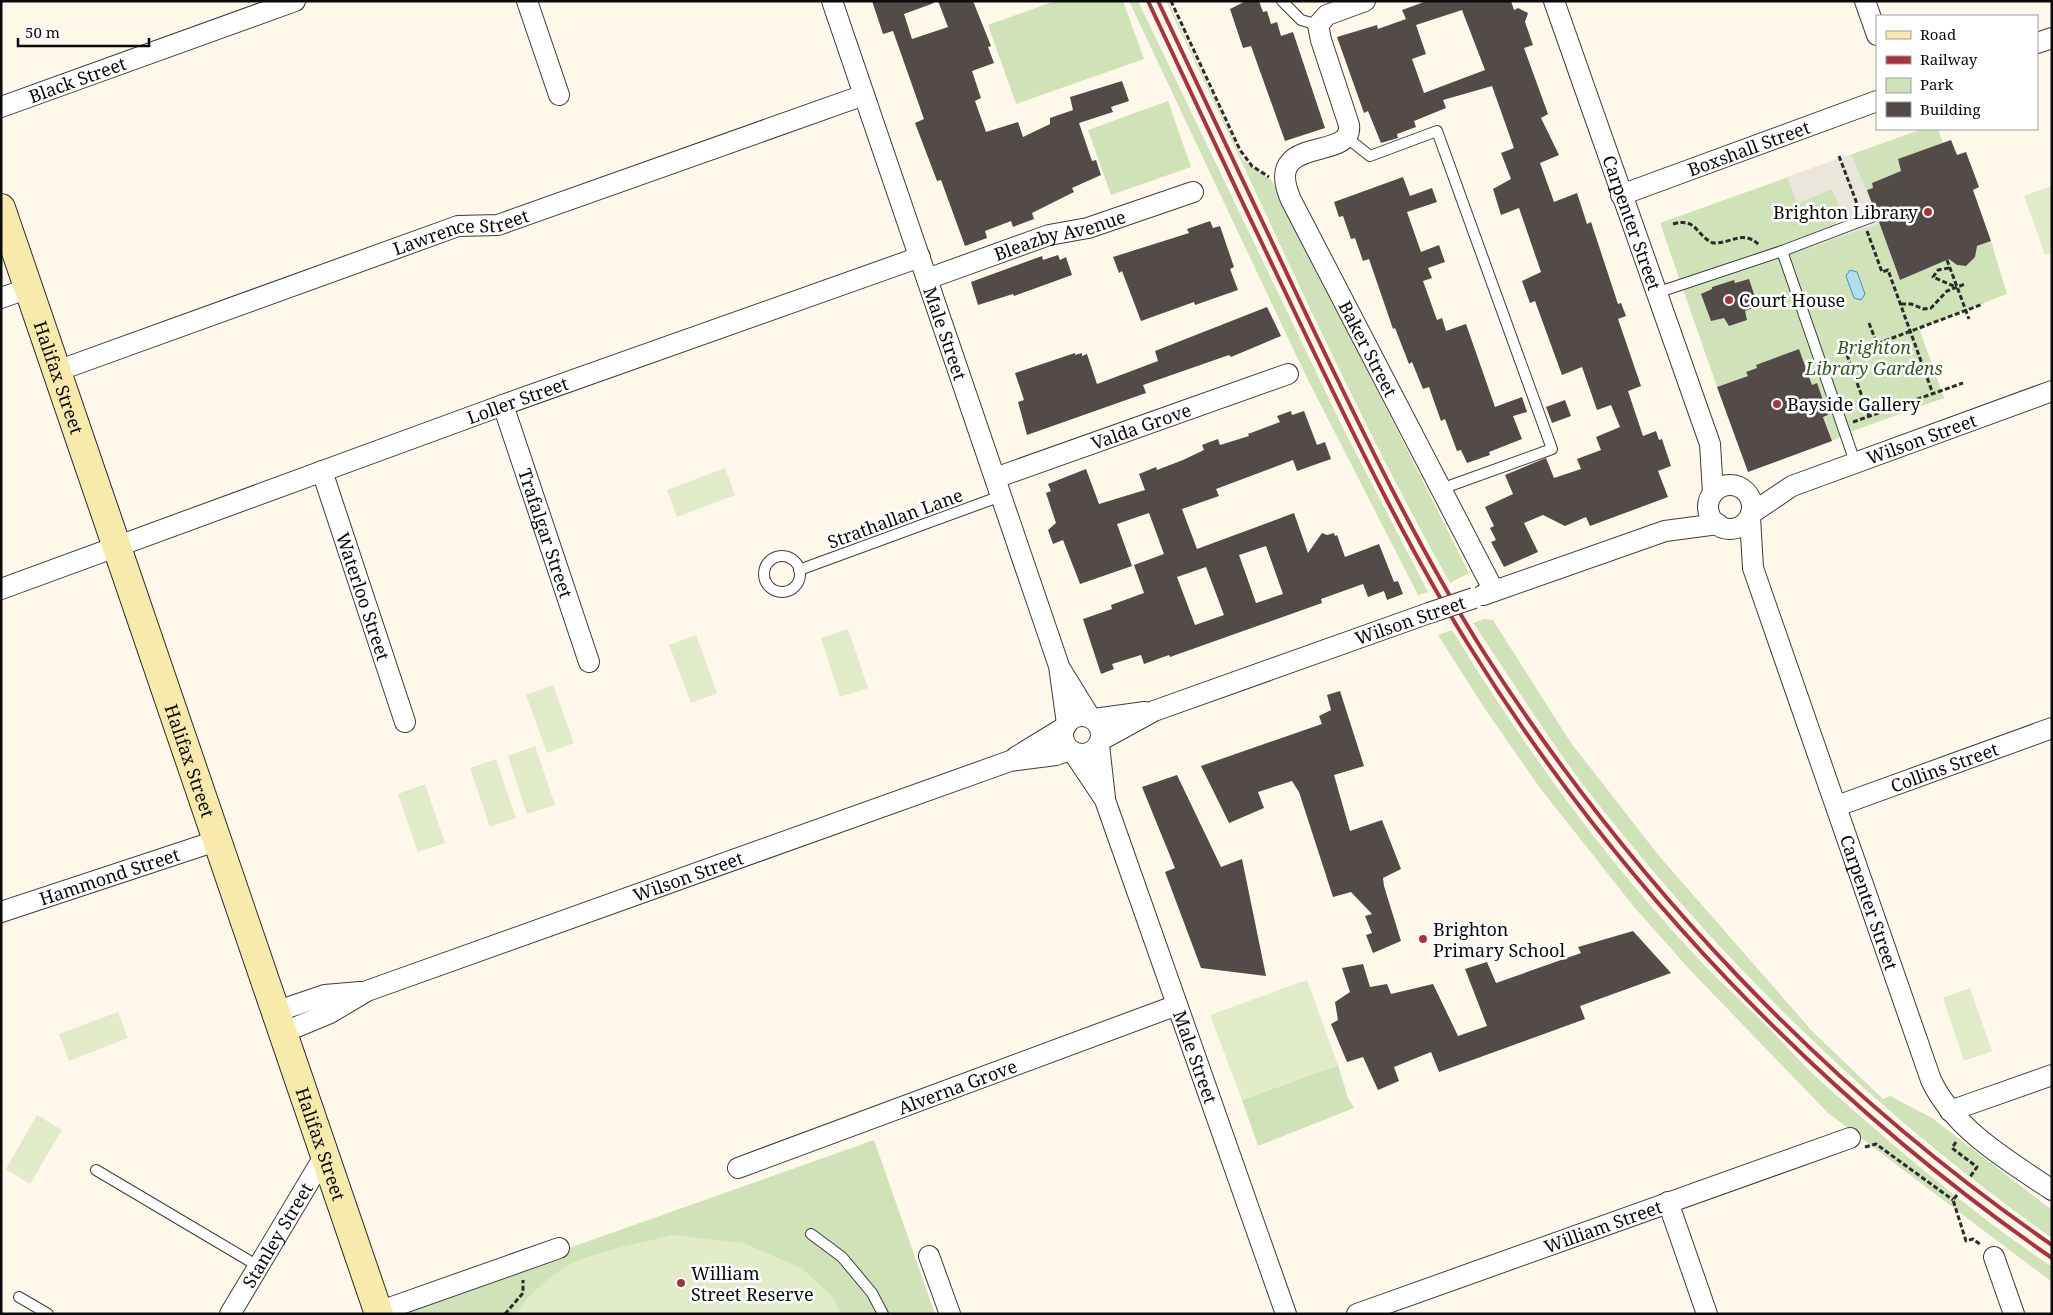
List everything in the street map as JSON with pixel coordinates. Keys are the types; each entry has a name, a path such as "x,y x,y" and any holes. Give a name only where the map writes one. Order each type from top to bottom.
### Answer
{"street":[{"name":"Black Street","path":"1,107 295,1"},
{"path":"527,1 559,95"},
{"name":"Male Street","path":"832,1 1059,666 1066,726"},
{"path":"1284,180 1286,167 1296,157 1341,141 1346,137 1349,125 1320,40 1318,25 1324,17 1365,1"},
{"name":"Carpenter Street","path":"1554,1 1710,444 1741,488"},
{"path":"1865,1 1876,32"},
{"path":"2038,43 2052,38"},
{"name":"Lawrence Street","path":"57,372 458,226 498,225 864,95"},
{"name":"Boxshall Street","path":"1621,195 1876,101"},
{"name":"Baker Street","path":"1284,180 1291,200 1494,591"},
{"name":"Bleazby Avenue","path":"927,279 1050,235 1088,228 1193,192"},
{"name":"Halifax Street","path":"1,208 278,1023 379,1313"},
{"name":"Loller Street","path":"1,589 116,545 503,405 920,257"},
{"path":"1,298 28,288"},
{"name":"Valda Grove","path":"998,487 1288,374"},
{"name":"Wilson Street","path":"1751,515 1792,486 2052,391"},
{"name":"Trafalgar Street","path":"503,405 589,662"},
{"name":"Carpenter Street","path":"1710,444 1711,497"},
{"name":"Waterloo Street","path":"322,471 405,722"},
{"path":"1725,485 1741,488 1752,500 1751,515 1739,527 1721,526 1710,514 1711,497 1725,485"},
{"name":"Wilson Street","path":"1741,488 1792,486"},
{"name":"Wilson Street","path":"1665,531 1711,497"},
{"name":"Carpenter Street","path":"1751,515 1753,568 1931,1080 1940,1099 1965,1127 2052,1190"},
{"name":"Carpenter Street","path":"1721,526 1753,568"},
{"name":"Wilson Street","path":"1100,743 1154,711 1429,613 1665,531 1721,526"},
{"name":"Male Street","path":"1059,666 1092,718"},
{"name":"Wilson Street","path":"1092,718 1154,711"},
{"path":"1077,716 1092,718 1100,728 1100,743 1090,753 1072,751 1064,739 1066,726 1077,716"},
{"name":"Wilson Street","path":"278,1023 325,995 367,991 1010,760 1066,726"},
{"name":"Collins Street","path":"1836,806 2052,728"},
{"name":"Male Street","path":"1100,743 1105,800 1286,1314"},
{"name":"Male Street","path":"1072,751 1105,800"},
{"name":"Wilson Street","path":"1010,760 1056,755 1072,751"},
{"name":"Hammond Street","path":"1,912 216,841"},
{"name":"Alverna Grove","path":"738,1168 1177,1005"},
{"path":"1950,1111 2052,1075"},
{"name":"William Street","path":"1357,1314 1850,1138"},
{"name":"Stanley Street","path":"230,1314 324,1155"},
{"path":"1668,1202 1707,1314"},
{"path":"379,1313 559,1248"},
{"path":"929,1256 950,1314"},
{"path":"1994,1257 2014,1314"}],"lane":[{"path":"1282,1 1301,20 1318,25"},
{"path":"1346,137 1370,156 1437,131 1552,449 1441,489"},
{"path":"1656,293 1763,258 1876,215"},
{"path":"1782,251 1855,462"},
{"name":"Strathallan Lane","path":"799,570 998,487"},
{"path":"96,1170 258,1266"},
{"path":"811,1234 848,1263 872,1293 883,1314"},
{"path":"19,1296 48,1314"}],"path":[{"path":"1171,1 1240,150 1252,166 1259,171 1268,176 1284,180"},
{"path":"1839,156 1882,272 1888,270 1933,394"},
{"path":"1673,224 1681,222 1692,225 1713,243 1739,236 1746,237 1758,243 1763,258"},
{"path":"1947,260 1969,319"},
{"path":"1950,268 1938,270 1933,277 1956,288"},
{"path":"1901,304 1911,304 1924,309 1931,308 1942,295 1965,284"},
{"path":"1869,416 1847,355 1983,304"},
{"path":"1869,323 1877,344"},
{"path":"1842,426 1963,383"},
{"path":"1965,1127 1952,1148 1977,1167 1970,1177"},
{"path":"1850,1138 1863,1148 1876,1144 1953,1200 1966,1241 1972,1239 1994,1257"},
{"path":"1953,1200 1957,1195"},
{"path":"505,1314 523,1293 524,1274"}],"green space":[{"path":"1055,1 1123,1 1144,59 1016,104 988,25"},
{"path":"1129,1 1138,1 1342,426 1428,592 1418,595 1305,374"},
{"path":"1166,1 1168,1 1243,160 1272,181 1469,573 1450,583 1411,512 1338,368"},
{"path":"1168,101 1191,167 1111,195 1088,130"},
{"name":"Brighton Library Gardens","path":"1919,130 1938,130 1943,143 1898,159 1901,171 1872,183 1873,188 1868,190 1900,280 1950,258 1957,265 1966,266 1975,257 1975,247 1991,241 2007,294 1919,328 1944,398 1850,432 1832,441 1799,349 1756,365 1757,368 1746,372 1748,376 1717,387 1660,223"},
{"path":"2051,186 2052,253 2045,255 2024,196"},
{"path":"725,468 735,495 677,517 667,490"},
{"path":"1484,619 1493,620 1571,743 1660,857 1812,1031 1883,1099 1890,1096 1932,1118 2052,1210 2052,1238 1921,1138 1799,1028 1741,969 1632,846 1581,782 1473,623"},
{"path":"848,629 868,688 840,697 821,638"},
{"path":"1452,630 1506,715 1564,797 1658,915 1701,962 1814,1075 1871,1126 1990,1223 2052,1267 2052,1282 1828,1113 1691,971 1634,907 1540,788 1483,706 1438,635"},
{"path":"696,635 717,693 691,703 669,645"},
{"path":"553,685 574,743 547,753 526,695"},
{"path":"535,746 555,805 527,814 508,756"},
{"path":"496,759 516,818 490,827 470,768"},
{"path":"425,784 445,843 418,852 398,794"},
{"path":"1307,980 1338,1065 1242,1100 1210,1015"},
{"path":"1970,988 1992,1051 1964,1061 1943,998"},
{"path":"118,1012 128,1038 69,1061 59,1034"},
{"path":"1338,1065 1348,1098 1354,1108 1258,1146 1242,1100"},
{"path":"37,1115 62,1130 30,1184 6,1169"},
{"name":"William Street Reserve","path":"874,1140 935,1314 407,1314 405,1310 524,1264"},
{"name":"William Street Reserve","path":"672,1235 744,1243 801,1268 833,1297 840,1314 515,1314 543,1284 556,1273 573,1263 600,1253"}],"shaded area":[{"path":"1851,154 1880,223 1804,250 1800,239 1835,225 1839,206 1832,189 1797,204 1787,177"}],"water":[{"path":"1850,270 1857,272 1865,294 1861,300 1854,298 1846,276"}],"building":[{"path":"872,1 933,1 934,3 904,14 912,39 948,27 938,1 973,1 991,46 988,47 994,63 972,71 981,98 975,101 986,132 1018,122 1023,137 1050,124 1050,118 1073,110 1070,97 1122,81 1129,101 1111,107 1113,112 1079,123 1092,161 1096,160 1101,175 1072,188 1074,192 1032,213 1034,219 1013,227 1011,221 985,231 987,238 965,246 941,180 937,181 915,123 924,119 893,31 883,34"},
{"path":"1246,1 1259,1 1263,12 1267,11 1271,24 1277,22 1281,36 1293,32 1325,128 1285,141 1251,46 1243,48 1230,9"},
{"path":"1427,1 1511,1 1514,10 1518,8 1528,13 1525,22 1533,45 1524,48 1548,114 1541,118 1559,155 1540,163 1554,202 1577,193 1587,224 1591,222 1618,304 1621,303 1626,316 1618,319 1641,386 1628,391 1643,436 1656,431 1659,440 1662,439 1671,466 1658,471 1668,497 1590,526 1586,517 1565,526 1543,515 1524,523 1538,552 1504,567 1491,542 1496,540 1490,528 1494,526 1485,507 1513,494 1505,475 1546,458 1554,478 1581,469 1577,459 1601,450 1596,437 1620,427 1611,405 1597,410 1582,367 1562,375 1535,301 1530,303 1522,281 1541,272 1519,208 1501,215 1493,189 1511,179 1501,153 1514,148 1492,86 1443,100 1446,108 1414,121 1416,127 1397,134 1398,138 1381,143 1368,111 1364,113 1337,37 1377,25 1378,29 1406,19 1402,10","holes":["1462,10 1485,70 1424,93 1412,59 1426,54 1416,25"]},
{"name":"Brighton Library","path":"1951,140 1957,155 1966,152 1979,187 1973,190 1991,241 1977,246 1975,257 1966,266 1957,265 1949,259 1900,280 1879,222 1883,219 1884,213 1881,209 1874,209 1867,190 1873,188 1872,183 1901,171 1898,159"},
{"path":"1403,177 1410,196 1432,188 1437,202 1407,212 1421,252 1439,245 1445,262 1428,268 1432,278 1423,281 1437,320 1442,318 1446,331 1466,324 1495,407 1522,397 1527,412 1513,416 1522,439 1489,452 1490,455 1467,463 1461,450 1457,451 1445,419 1441,421 1429,387 1423,389 1412,362 1409,364 1395,328 1393,329 1369,259 1363,261 1355,238 1351,239 1343,216 1339,217 1334,202"},
{"path":"1210,221 1213,228 1220,226 1234,267 1230,269 1238,290 1195,305 1194,302 1141,321 1122,271 1119,273 1113,257 1189,233 1187,229"},
{"path":"1058,255 1060,260 1066,257 1072,275 1014,296 1013,294 978,305 971,282 1042,256 1043,260"},
{"name":"Court House","path":"1749,279 1758,306 1745,311 1747,320 1729,326 1724,318 1711,321 1701,294 1712,289 1712,287 1734,280 1735,283"},
{"path":"1267,307 1281,336 1231,357 1229,355 1143,385 1146,393 1027,435 1018,402 1024,400 1015,373 1075,353 1075,355 1082,353 1082,356 1087,354 1097,384 1158,361 1155,351"},
{"path":"1799,349 1812,385 1817,383 1828,415 1823,417 1832,441 1748,472 1717,387 1748,376 1746,372 1757,368 1756,365"},
{"path":"1565,400 1571,416 1552,423 1546,407"},
{"path":"1291,411 1292,415 1304,411 1317,445 1325,442 1331,459 1297,471 1293,460 1216,489 1219,496 1182,509 1197,549 1294,513 1308,553 1322,533 1327,535 1334,533 1335,536 1337,535 1345,557 1379,544 1394,582 1398,581 1403,594 1387,600 1384,591 1368,597 1363,584 1321,599 1322,603 1170,657 1169,655 1144,664 1141,655 1112,664 1114,669 1101,674 1083,619 1112,609 1111,605 1144,593 1134,565 1164,554 1149,513 1117,524 1132,566 1080,584 1063,540 1053,544 1048,530 1056,523 1046,493 1051,491 1048,484 1086,469 1099,504 1145,490 1139,474 1156,467 1157,470 1183,460 1204,450 1202,445 1218,439 1220,445 1249,436 1248,434 1280,422 1277,416","holes":["1266,546 1283,594 1256,603 1239,555","1206,567 1224,615 1195,625 1177,577"]},
{"path":"1340,691 1364,766 1334,775 1350,831 1382,820 1401,869 1383,878 1401,941 1373,953 1366,935 1372,933 1365,916 1372,914 1351,892 1333,897 1299,792 1292,781 1258,792 1264,808 1229,823 1201,766 1322,724 1319,716 1331,710 1327,695"},
{"path":"1177,775 1221,867 1242,859 1266,976 1201,968 1165,872 1175,868 1142,787"},
{"path":"1633,931 1671,973 1580,1006 1585,1019 1439,1072 1431,1052 1394,1067 1399,1081 1378,1090 1363,1057 1347,1062 1331,1024 1338,1020 1335,1002 1350,992 1342,968 1363,964 1370,987 1387,984 1391,994 1433,984 1458,1036 1487,1026 1465,969 1487,962 1496,983 1581,953 1578,947"}],"railway":[{"path":"1148,1 1289,301 1385,496 1446,608 1526,733 1589,819 1657,901 1728,981 1804,1056 1884,1128 1966,1195 2052,1258"},
{"path":"1158,1 1315,333 1394,494 1437,573 1483,651 1541,737 1603,820 1668,900 1738,976 1812,1050 1889,1119 1969,1184 2052,1245"}],"place":[{"name":"Brighton Library","path":"1928,212"},
{"name":"Court House","path":"1729,300"},
{"name":"Bayside Gallery","path":"1777,404"},
{"name":"Brighton Primary School","path":"1423,939"},
{"name":"William Street Reserve","path":"681,1283"}]}
